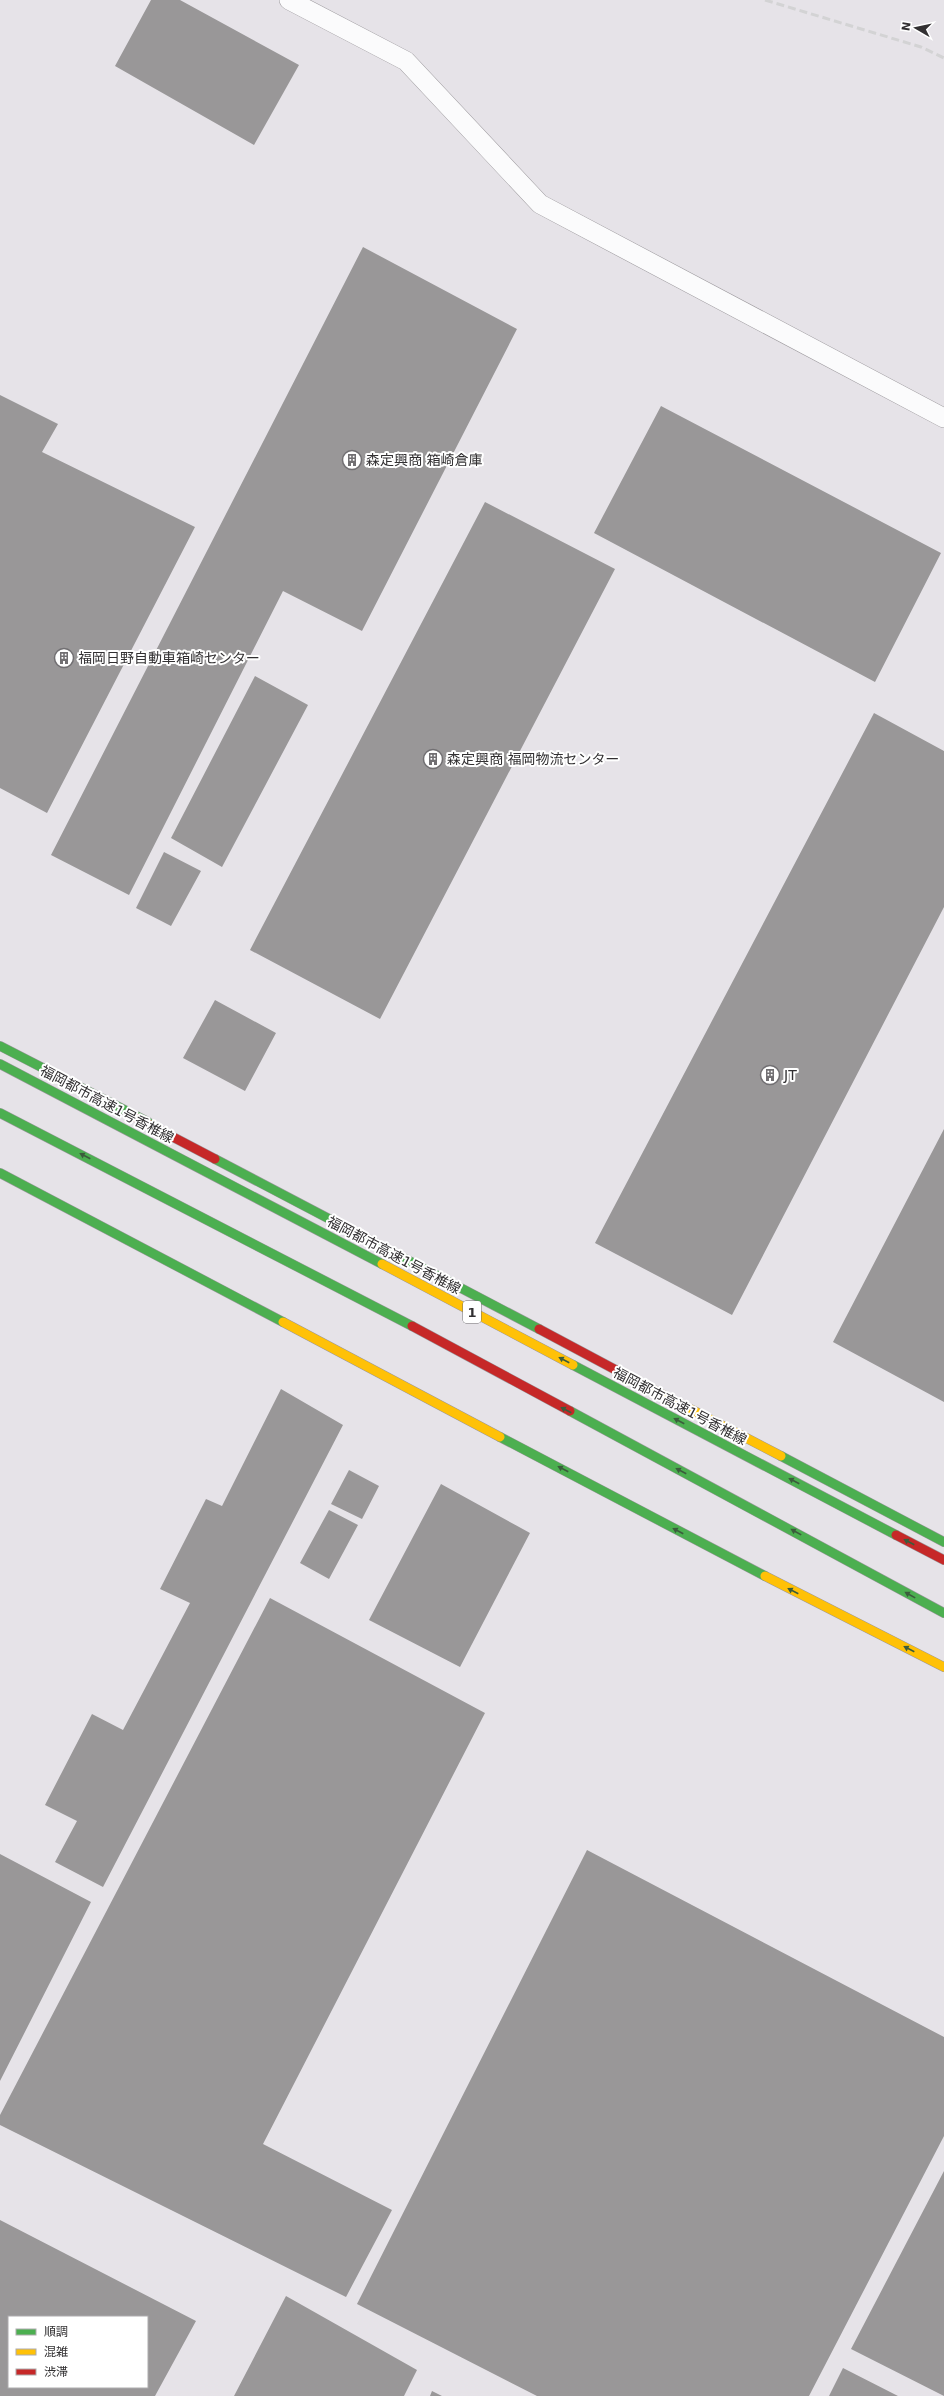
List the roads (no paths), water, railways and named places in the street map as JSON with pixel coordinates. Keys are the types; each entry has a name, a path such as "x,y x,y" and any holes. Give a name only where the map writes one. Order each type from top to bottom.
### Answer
{"main road":[{"path":"0,1047 505,1308 808,1467 944,1536"},
{"name":"福岡都市高速1号香椎線","path":"0,1047 349,1228 944,1542"},
{"name":"福岡都市高速1号香椎線","path":"0,1064 944,1560"},
{"path":"0,1113 120,1173 725,1494 944,1613"},
{"path":"0,1173 751,1569 944,1667"}],"lane":[{"path":"289,0 406,62 540,204 944,418"}],"railway":[{"path":"765,0 921,47 944,58"}],"place":[{"name":"森定興商 箱崎倉庫","path":"352,460"},
{"name":"福岡日野自動車箱崎センター","path":"64,658"},
{"name":"森定興商 福岡物流センター","path":"433,759"},
{"name":"JT","path":"770,1075"}]}
